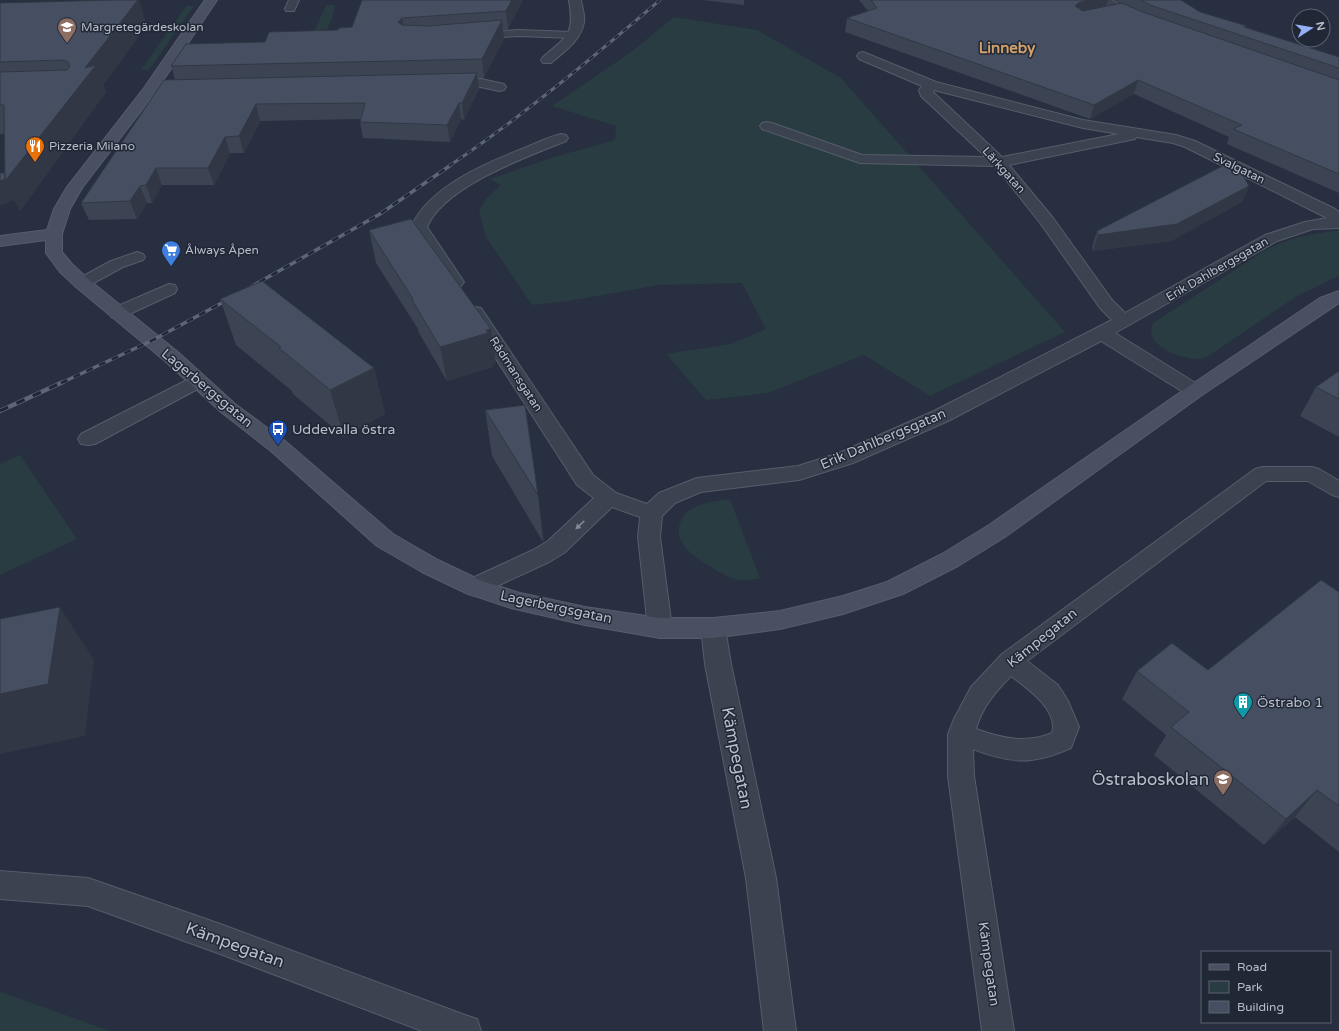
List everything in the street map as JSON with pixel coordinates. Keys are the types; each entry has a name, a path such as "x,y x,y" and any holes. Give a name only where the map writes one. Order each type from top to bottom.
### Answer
{"street":[{"name":"Lagerbergsgatan","path":"211,0 149,91 75,187 62,208 54,234 54,253 66,268 82,283 199,381 228,408 278,446 385,540 430,566 474,587 519,602 585,616 660,628 713,628"},
{"path":"547,60 573,35 578,22 574,0"},
{"path":"1104,0 1119,10 1148,24"},
{"path":"1106,13 1119,10"},
{"path":"863,56 931,85"},
{"path":"434,85 481,83 499,88"},
{"name":"Svalgatan","path":"931,85 1083,124 1176,139 1190,144 1329,212 1339,221"},
{"name":"Lärkgatan","path":"931,85 926,90 926,93 999,162 1046,221 1106,304 1124,322"},
{"path":"149,91 163,91"},
{"path":"767,126 860,159 999,162 1117,140 1129,136 1134,132"},
{"name":"Rådmansgatan","path":"561,138 501,163 473,178 441,200 424,215 419,227 585,480 608,498 651,513"},
{"name":"Erik Dahlbergsgatan","path":"651,513 667,498 697,485 799,473 846,458 940,416 1124,322 1271,238 1312,225 1339,221"},
{"path":"0,241 54,234"},
{"path":"713,628 780,620 843,605 895,588 943,564 997,531 1196,391 1326,302 1339,296"},
{"path":"1102,333 1196,391"},
{"path":"474,587 541,556 556,547 608,498"},
{"path":"651,513 649,537 660,628"},
{"name":"Kämpegatan","path":"713,628 718,664 761,878 780,1031"},
{"name":"Kämpegatan","path":"0,885 88,892 223,940 465,1031"}],"lane":[{"path":"506,23 518,33"},
{"path":"461,37 518,33 573,35"},
{"path":"82,283 117,264 137,256"},
{"path":"117,313 169,288"},
{"path":"88,439 199,381"},
{"name":"Kämpegatan","path":"998,1031 961,776 961,734 975,699 1010,661 1030,645 1262,474 1312,474 1339,490"},
{"path":"961,734 994,746 1024,751 1048,748 1062,740 1066,728 1059,708 1049,692 1010,661"}],"green space":[{"path":"326,5 335,5 332,19 326,31 310,40"},
{"path":"186,6 194,6 149,70 141,70"},
{"path":"674,17 757,30 841,78 1065,332 930,396 864,355 768,393 706,400 666,354 731,344 766,329 742,283 659,285 563,302 532,305 486,237 479,211 487,198 501,185 490,179 554,157 615,140 616,126 552,106 631,52"},
{"path":"1339,230 1339,276 1297,296 1210,355 1198,359 1182,357 1165,350 1153,338 1151,331 1153,323 1264,251 1291,240"},
{"path":"20,455 77,539 0,575 0,464"},
{"path":"730,499 760,578 738,580 722,573 691,554 679,536 681,521 685,514 690,510 705,503"},
{"path":"0,992 15,997 110,1031 0,1031"}],"building":[{"name":"Margretegärdeskolan","path":"138,0 85,68 96,65 5,181 4,105 0,105 0,72 67,70 70,66 68,62 63,60 0,62 0,3"},
{"path":"362,0 512,0 506,11 402,18 398,22 402,25 428,26 502,20 482,59 171,66 186,44 265,42 269,32 338,30 339,28 352,27"},
{"path":"871,0 1089,0 1078,3 1075,6 1083,11 1122,3 1140,11 1339,80 1339,174 1233,129 1242,125 1138,80 1094,105 847,18 877,8"},
{"path":"1141,0 1181,0 1200,12 1247,26 1244,27 1291,42 1291,48 1310,48 1339,57 1339,68 1150,5"},
{"path":"477,73 462,103 459,103 447,125 360,122 365,103 256,104 239,136 225,137 208,168 156,168 146,185 140,186 130,201 81,203 164,80"},
{"path":"1234,160 1249,186 1177,224 1098,235 1097,231"},
{"path":"0,173 5,173 5,179 0,181"},
{"path":"411,219 491,329 486,330 488,333 440,347 412,300 413,299 369,230"},
{"path":"262,281 374,368 330,390 279,348 281,347 220,299"},
{"path":"1339,371 1339,399 1316,387"},
{"path":"525,405 538,495 485,410"},
{"name":"Östrabo 1","path":"1321,580 1339,592 1339,806 1317,790 1286,819 1171,727 1189,712 1137,671 1172,643 1208,670"},
{"path":"60,607 48,684 0,694 0,619"}],"railway":[{"path":"449,166 477,147 557,86 660,0"},
{"path":"247,289 380,214 451,165"},
{"path":"61,383 151,341 231,298"},
{"path":"0,411 63,382"}],"place":[{"name":"Margretegärdeskolan","path":"67,44"},
{"name":"Pizzeria Milano","path":"35,163"},
{"name":"Ålways Åpen","path":"171,267"},
{"name":"Uddevalla östra","path":"278,446"},
{"name":"Östrabo 1","path":"1243,719"},
{"name":"Östraboskolan","path":"1223,796"}],"district":[{"name":"Linneby","path":"1007,48"}]}
